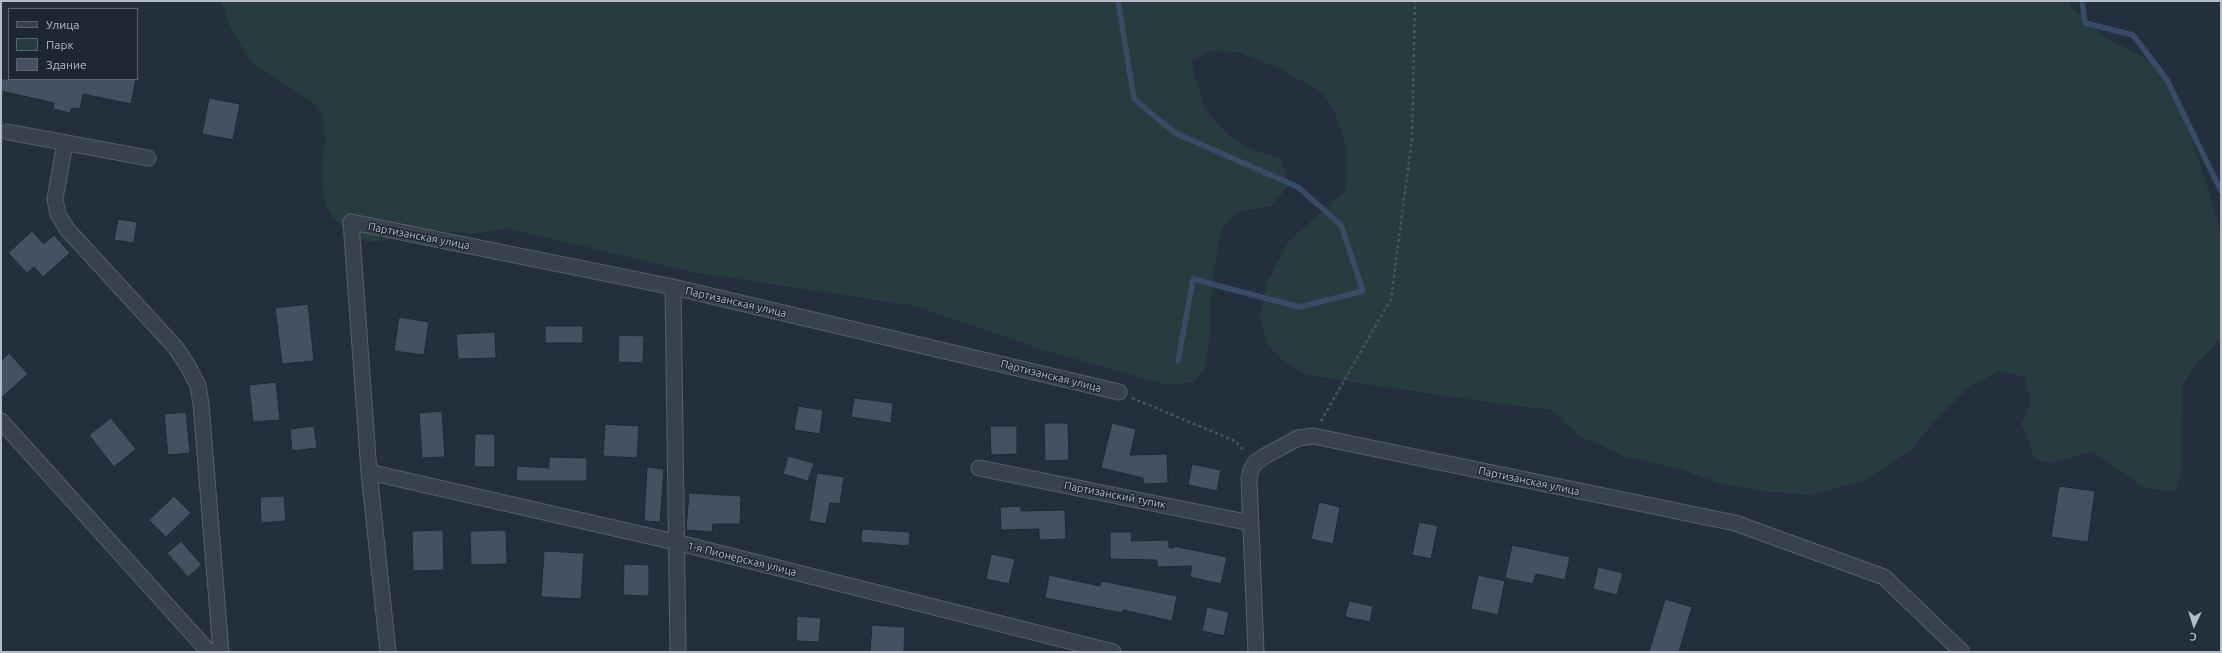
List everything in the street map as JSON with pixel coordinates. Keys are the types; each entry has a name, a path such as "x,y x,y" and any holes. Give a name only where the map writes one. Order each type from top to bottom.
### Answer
{"street":[{"path":"8,132 148,158"},
{"path":"65,143 55,199 58,214 67,230 176,348 189,368 198,386 201,404 221,652"},
{"name":"Партизанская улица","path":"369,472 351,222 673,287 1119,392"},
{"path":"673,287 675,542 678,652"},
{"path":"1,421 209,652"},
{"name":"Партизанская улица","path":"1255,463 1298,438 1313,436 1735,524 1884,577 1962,652"},
{"path":"1255,463 1249,479 1256,652"},
{"name":"Партизанский тупик","path":"979,468 1251,523"},
{"path":"369,472 388,652"},
{"name":"1-я Пионерская улица","path":"369,472 675,542 1113,652"}],"path":[{"path":"1313,436 1391,298 1412,138 1415,1"},
{"path":"1119,392 1235,441 1255,463"}],"green space":[{"path":"219,1 2069,1 2071,7 2106,38 2139,55 2161,70 2179,100 2217,217 2221,241 2221,339 2194,366 2183,386 2182,468 2175,491 2144,488 2092,451 2051,463 2035,459 2021,424 2030,401 2024,377 1999,371 1967,389 1932,424 1912,449 1867,480 1811,495 1763,491 1720,484 1681,469 1626,457 1580,436 1552,410 1486,402 1306,375 1284,361 1267,345 1260,317 1267,283 1288,242 1345,191 1347,149 1333,109 1321,92 1278,68 1237,52 1209,51 1191,62 1205,109 1231,137 1255,151 1282,159 1289,185 1272,206 1238,212 1222,228 1212,281 1210,336 1205,369 1193,383 1164,384 1043,350 916,306 692,272 506,228 473,234 436,230 405,234 381,241 366,241 352,237 332,216 325,204 322,173 325,136 322,114 312,102 251,62 231,29 223,7"}],"building":[{"path":"1,79 136,80 131,104 83,94 80,109 72,108 70,113 53,109 54,103 1,91"},
{"path":"209,98 240,104 233,140 202,134"},
{"path":"118,219 137,222 134,243 114,240"},
{"path":"32,231 44,244 54,235 70,253 43,277 34,267 27,273 8,253"},
{"path":"308,304 314,361 282,364 275,308"},
{"path":"399,317 429,322 424,355 394,351"},
{"path":"545,326 583,326 583,343 545,343"},
{"path":"495,332 496,358 458,359 456,334"},
{"path":"619,335 644,336 643,363 618,362"},
{"path":"9,353 28,374 1,398 1,361"},
{"path":"276,382 280,420 253,422 249,385"},
{"path":"854,398 893,403 891,423 851,417"},
{"path":"798,406 823,410 820,434 794,430"},
{"path":"442,411 445,457 422,458 419,413"},
{"path":"186,412 190,453 168,455 164,414"},
{"path":"111,418 136,449 114,467 89,435"},
{"path":"1044,423 1068,423 1069,460 1045,461"},
{"path":"1112,423 1136,429 1130,455 1167,454 1168,483 1143,484 1143,478 1101,468"},
{"path":"605,424 639,426 637,458 603,456"},
{"path":"314,426 317,448 292,451 290,429"},
{"path":"990,426 1017,426 1017,454 991,455"},
{"path":"475,434 495,434 495,467 474,467"},
{"path":"788,456 814,463 808,481 783,474"},
{"path":"549,457 587,458 587,481 516,481 517,466 549,468"},
{"path":"1192,464 1221,470 1217,491 1188,485"},
{"path":"647,467 664,469 660,522 644,521"},
{"path":"817,473 844,477 840,504 830,503 826,524 809,521"},
{"path":"2059,486 2095,491 2088,542 2051,537"},
{"path":"689,493 741,496 740,524 713,524 712,532 686,530"},
{"path":"174,496 191,513 166,537 149,520"},
{"path":"284,496 286,521 261,523 260,497"},
{"path":"1319,502 1340,507 1333,544 1311,539"},
{"path":"1021,506 1021,511 1065,510 1066,539 1039,540 1039,529 1001,530 1000,507"},
{"path":"1419,522 1438,526 1431,559 1412,555"},
{"path":"862,529 910,532 909,546 861,542"},
{"path":"443,530 444,570 413,571 412,531"},
{"path":"506,530 507,564 471,565 470,531"},
{"path":"1110,532 1132,532 1131,541 1169,540 1169,548 1174,548 1174,546 1227,557 1221,584 1190,577 1192,566 1157,567 1157,560 1110,559"},
{"path":"181,541 202,565 188,577 167,553"},
{"path":"1512,545 1570,557 1565,580 1536,574 1533,584 1505,578"},
{"path":"544,551 584,553 581,599 541,597"},
{"path":"991,554 1015,559 1009,584 986,579"},
{"path":"624,564 649,565 649,596 623,595"},
{"path":"1598,567 1623,573 1617,595 1593,589"},
{"path":"1049,575 1100,586 1101,581 1177,596 1172,621 1123,610 1122,613 1045,598"},
{"path":"1478,575 1505,581 1498,615 1471,609"},
{"path":"1665,599 1692,607 1679,652 1649,652"},
{"path":"1349,601 1373,606 1370,622 1345,617"},
{"path":"1207,607 1229,612 1224,636 1202,631"},
{"path":"797,616 821,618 819,642 796,641"},
{"path":"872,625 905,627 904,652 870,652"}],"waterway":[{"path":"1118,1 1134,99 1175,133 1298,187 1341,225 1363,291 1299,307 1193,279 1178,361"},
{"path":"2082,1 2085,23 2133,35 2167,80 2221,191"}]}
